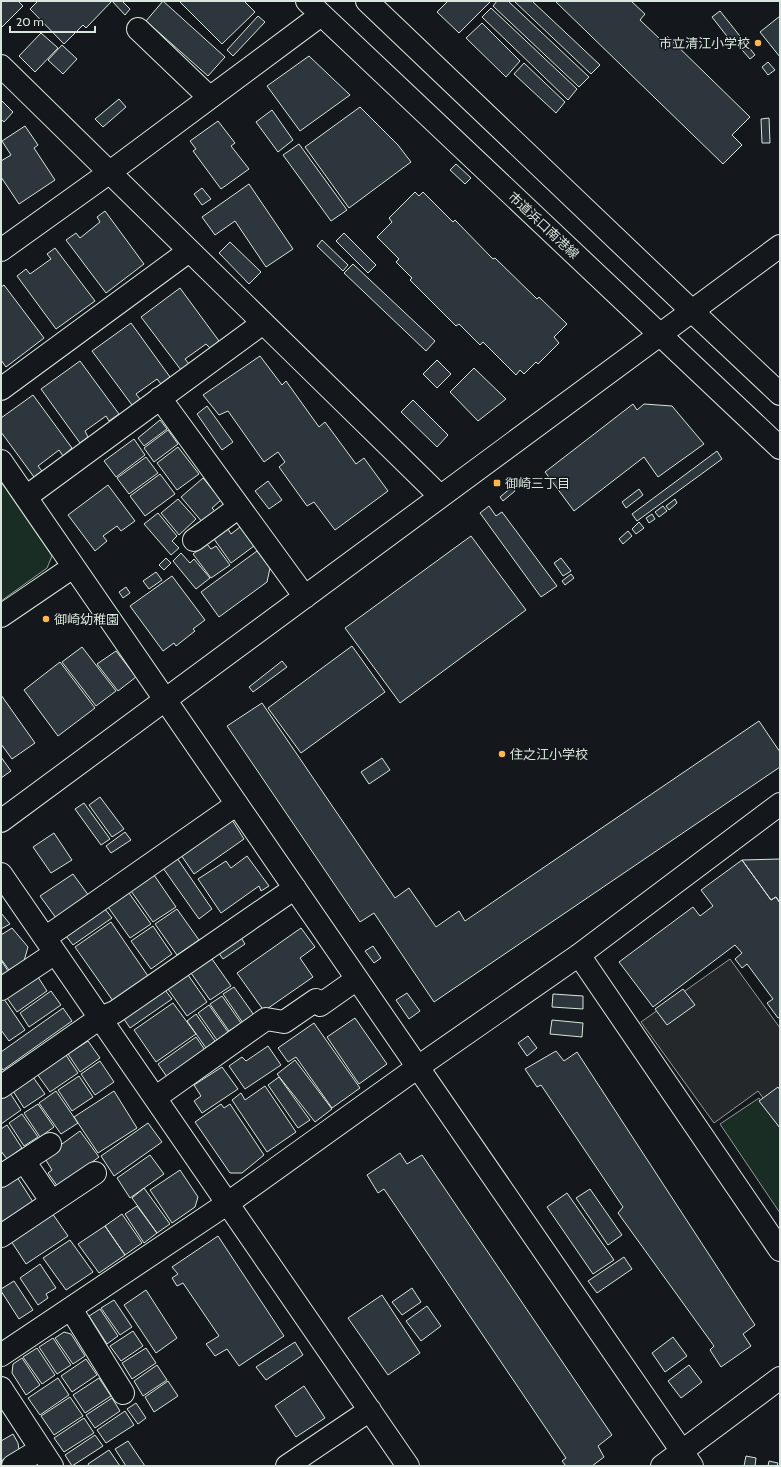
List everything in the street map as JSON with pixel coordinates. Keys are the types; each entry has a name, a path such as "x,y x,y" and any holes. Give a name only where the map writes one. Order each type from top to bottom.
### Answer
{"street":[{"path":"367,1 780,394"},
{"path":"1,250 110,172 209,97 314,8"},
{"name":"市道浜口南港線","path":"314,8 780,448"},
{"path":"138,29 209,97"},
{"path":"1,66 440,496"},
{"path":"1,821 780,246"},
{"path":"1,389 189,251"},
{"path":"26,497 263,323"},
{"path":"160,398 305,597"},
{"path":"1,461 687,1459"},
{"path":"194,540 240,507"},
{"path":"1,616 74,566"},
{"path":"1,989 50,946 237,804"},
{"path":"1,1356 228,1203 418,1067 579,955 778,809"},
{"path":"1,874 408,1466"},
{"path":"1,1087 100,1018 114,1012 295,888"},
{"path":"579,955 780,1250"},
{"path":"155,1098 266,1019 284,1022 316,1000 320,1005 357,979"},
{"path":"1,1176 50,1144"},
{"path":"24,1161 52,1202"},
{"path":"1,1236 95,1173"},
{"path":"71,1309 123,1393"},
{"path":"662,1466 687,1459 780,1378"},
{"path":"1,1388 47,1458 13,1466"},
{"path":"287,1466 370,1410"}],"green space":[{"path":"1,482 52,556 47,568 1,601"},
{"path":"759,1098 780,1128 780,1213 720,1124"}],"shaded area":[{"path":"730,959 780,1028 780,1121 758,1091 714,1123 641,1022"}],"building":[{"path":"1,1 18,1 23,6 1,28"},
{"path":"38,1 112,1 86,28 83,25 64,44 30,9"},
{"path":"112,1 122,1 130,9 125,15"},
{"path":"163,1 225,57 208,76 146,21"},
{"path":"179,1 244,1 255,12 222,44"},
{"path":"448,1 491,1 459,33 437,12"},
{"path":"497,1 508,1 589,77 579,87 493,6"},
{"path":"514,1 532,1 600,65 591,74"},
{"path":"555,1 631,1 645,14 640,20 662,41 667,36 750,117 732,135 742,145 723,164"},
{"path":"491,8 577,89 568,100 482,17"},
{"path":"720,11 755,55 750,59 735,42 733,44 712,17"},
{"path":"258,16 265,22 233,56 227,50"},
{"path":"780,16 780,57 760,32"},
{"path":"482,23 520,61 506,77 466,38"},
{"path":"41,33 58,48 35,72 19,56"},
{"path":"62,45 77,59 63,74 48,60"},
{"path":"309,56 350,95 300,131 267,86"},
{"path":"768,62 775,70 768,75 762,67"},
{"path":"524,63 565,102 556,113 514,74"},
{"path":"119,99 126,107 103,127 95,119"},
{"path":"1,100 13,112 4,122 1,119"},
{"path":"360,107 398,145 411,162 349,208 305,147"},
{"path":"272,110 293,140 278,152 256,122"},
{"path":"769,118 770,143 762,143 761,119"},
{"path":"218,121 235,143 231,146 249,169 221,189 193,151 196,149 190,141"},
{"path":"25,126 38,145 34,148 55,180 19,204 1,177 1,161 11,155 2,141"},
{"path":"299,144 347,210 331,221 283,155"},
{"path":"456,164 471,178 465,184 450,170"},
{"path":"249,184 293,249 266,267 235,221 215,235 202,217"},
{"path":"202,188 211,199 202,205 194,194"},
{"path":"415,192 419,196 423,192 453,222 455,220 493,259 495,258 537,299 539,297 567,324 554,337 559,343 538,364 536,362 524,374 520,370 516,375 483,342 480,345 459,324 456,326 410,280 412,278 396,262 399,259 377,237 392,222 389,218"},
{"path":"105,211 144,264 106,293 66,240 76,233 80,238 100,222 97,217"},
{"path":"344,233 376,265 368,273 336,241"},
{"path":"322,240 348,265 343,271 317,246"},
{"path":"230,242 261,272 249,284 219,253"},
{"path":"55,248 95,301 56,329 17,276 26,269 30,274 51,259 47,254"},
{"path":"353,264 435,341 426,351 344,273"},
{"path":"4,285 44,338 6,367 1,360 1,287"},
{"path":"180,288 219,341 210,348 206,344 185,359 189,364 181,370 141,317"},
{"path":"131,323 170,377 161,384 157,379 136,394 140,399 132,405 92,351"},
{"path":"260,356 282,385 286,381 319,427 325,422 356,464 364,458 388,491 335,530 314,502 307,506 279,467 285,462 278,452 264,462 228,411 219,415 203,395"},
{"path":"437,360 451,374 437,388 423,374"},
{"path":"80,361 119,414 109,421 106,416 85,431 88,437 80,443 41,389"},
{"path":"474,368 506,399 478,421 450,392"},
{"path":"33,395 72,448 63,456 59,450 38,466 42,471 34,477 1,432 1,418"},
{"path":"413,400 448,435 437,447 401,412"},
{"path":"633,404 637,410 644,404 672,406 704,444 658,477 644,457 574,511 545,472"},
{"path":"207,406 233,442 222,450 197,414"},
{"path":"160,420 167,429 144,446 138,438"},
{"path":"168,430 178,444 154,462 144,448"},
{"path":"134,439 145,455 116,477 104,461"},
{"path":"178,447 199,474 177,490 157,463"},
{"path":"717,451 722,459 637,521 632,514"},
{"path":"146,457 158,473 129,494 117,478"},
{"path":"160,474 175,494 145,516 130,496"},
{"path":"203,478 221,500 212,508 216,512 203,523 181,497"},
{"path":"268,481 282,500 269,509 255,491"},
{"path":"108,485 135,521 121,531 117,526 103,536 107,541 95,551 68,515"},
{"path":"512,487 515,491 503,501 500,497"},
{"path":"639,489 643,495 626,508 622,502"},
{"path":"178,499 196,519 179,535 161,513"},
{"path":"675,499 677,503 669,510 666,506"},
{"path":"489,506 496,516 502,512 557,586 541,597 480,513"},
{"path":"663,506 667,511 659,517 655,512"},
{"path":"158,513 177,536 172,541 179,548 171,555 144,524"},
{"path":"652,514 655,519 649,523 646,518"},
{"path":"639,522 644,528 636,534 632,529"},
{"path":"240,527 254,546 231,563 214,539 228,529 231,534"},
{"path":"628,531 632,536 623,544 619,539"},
{"path":"471,536 526,610 400,703 345,628"},
{"path":"207,544 211,549 216,546 230,565 211,578 193,554"},
{"path":"257,551 270,568 267,582 219,617 201,592"},
{"path":"181,553 190,563 194,559 210,578 196,589 173,561"},
{"path":"166,558 171,563 164,570 159,565"},
{"path":"561,558 571,571 563,576 554,563"},
{"path":"156,572 162,580 149,589 143,581"},
{"path":"571,574 574,578 565,585 562,581"},
{"path":"172,576 205,620 193,629 195,631 176,646 174,643 163,651 130,606"},
{"path":"126,587 130,593 123,598 119,592"},
{"path":"352,646 385,692 301,753 268,708"},
{"path":"82,647 116,691 96,706 62,662"},
{"path":"116,651 136,677 118,691 97,664"},
{"path":"282,661 287,667 253,692 249,687"},
{"path":"60,662 95,708 58,736 24,690"},
{"path":"1,695 35,743 12,759 1,744"},
{"path":"262,703 395,898 409,888 436,927 459,911 465,921 759,721 780,752 780,767 434,1002 374,913 360,922 227,726"},
{"path":"1,757 11,771 1,778"},
{"path":"382,758 390,770 369,784 361,772"},
{"path":"100,797 124,829 112,837 89,805"},
{"path":"84,803 110,839 101,845 75,809"},
{"path":"232,820 244,839 194,874 181,855"},
{"path":"125,832 131,840 111,853 106,846"},
{"path":"54,833 72,860 51,873 33,847"},
{"path":"247,856 269,886 261,891 259,886 221,913 198,879 226,861 231,868"},
{"path":"177,858 212,909 199,919 163,868"},
{"path":"780,859 780,903 776,897 771,900 742,860"},
{"path":"742,860 771,900 776,897 780,903 780,1017 778,1018 767,1003 773,999 747,964 742,968 735,959 742,953 735,945 653,1007 619,962 693,907 700,916 713,906 701,890"},
{"path":"73,874 89,896 56,918 40,896"},
{"path":"154,875 176,907 153,922 131,891"},
{"path":"129,893 151,924 130,938 108,907"},
{"path":"105,909 112,918 73,945 66,936"},
{"path":"177,909 199,940 177,955 155,924"},
{"path":"1,913 10,924 1,929"},
{"path":"111,922 148,976 113,1001 75,947"},
{"path":"153,926 172,954 151,969 131,941"},
{"path":"12,928 28,947 24,961 9,970 1,959 1,935"},
{"path":"301,928 315,947 300,958 313,977 264,1011 237,973"},
{"path":"240,936 245,944 223,959 218,952"},
{"path":"373,946 381,958 374,963 365,951"},
{"path":"212,959 231,986 210,1000 191,973"},
{"path":"1,960 8,971 1,976"},
{"path":"188,975 207,1002 187,1016 168,989"},
{"path":"38,977 47,991 17,1012 7,998"},
{"path":"234,987 254,1015 243,1023 223,994"},
{"path":"683,989 695,1005 667,1025 655,1009"},
{"path":"165,990 172,999 130,1028 124,1019"},
{"path":"51,991 61,1005 29,1027 20,1013"},
{"path":"407,993 420,1011 409,1019 396,1000"},
{"path":"553,994 583,996 583,1009 552,1007"},
{"path":"222,996 241,1023 229,1031 210,1004"},
{"path":"4,999 25,1030 9,1041 1,1030 1,1000"},
{"path":"173,1003 196,1034 156,1062 134,1030"},
{"path":"209,1005 228,1032 217,1040 198,1013"},
{"path":"63,1008 72,1021 3,1070 1,1067 1,1052"},
{"path":"196,1014 215,1041 206,1048 187,1021"},
{"path":"355,1018 387,1064 359,1084 327,1037"},
{"path":"552,1020 583,1023 582,1037 550,1034"},
{"path":"314,1023 360,1088 332,1108 296,1057 288,1062 278,1048"},
{"path":"528,1036 537,1048 527,1056 518,1043"},
{"path":"196,1037 205,1050 167,1077 158,1064"},
{"path":"88,1041 100,1058 80,1072 68,1054"},
{"path":"268,1046 281,1065 245,1089 229,1066 242,1057 246,1061"},
{"path":"556,1051 564,1061 577,1052 755,1325 743,1334 751,1346 721,1367 710,1350 714,1346 618,1213 623,1207 541,1085 537,1087 525,1069"},
{"path":"66,1055 78,1073 50,1092 37,1074"},
{"path":"295,1060 332,1109 315,1122 277,1074"},
{"path":"100,1061 114,1082 95,1095 81,1074"},
{"path":"222,1067 238,1089 202,1113 194,1101 201,1096 194,1085"},
{"path":"79,1076 93,1097 72,1111 58,1090"},
{"path":"33,1077 45,1094 24,1108 13,1091"},
{"path":"279,1077 310,1120 298,1128 268,1085"},
{"path":"265,1086 296,1132 267,1152 232,1100 241,1093 245,1100"},
{"path":"778,1087 780,1090 780,1128 759,1101"},
{"path":"56,1091 78,1123 61,1134 39,1103"},
{"path":"114,1091 137,1128 98,1153 74,1117"},
{"path":"10,1093 21,1110 1,1124 1,1099"},
{"path":"38,1104 54,1127 40,1137 24,1113"},
{"path":"221,1104 224,1108 230,1104 264,1155 242,1173 230,1173 195,1122"},
{"path":"22,1114 38,1137 24,1146 9,1123"},
{"path":"148,1123 162,1142 114,1176 101,1156"},
{"path":"7,1125 22,1148 7,1159 1,1151 1,1129"},
{"path":"80,1131 99,1157 58,1187 48,1173 52,1170 44,1157"},
{"path":"400,1153 407,1164 422,1155 612,1435 598,1446 604,1457 592,1466 566,1466 562,1461 566,1458 384,1189 378,1193 367,1175"},
{"path":"150,1155 164,1174 130,1198 117,1178"},
{"path":"180,1170 198,1197 195,1207 172,1223 150,1190"},
{"path":"17,1177 33,1202 1,1223 1,1188"},
{"path":"144,1188 170,1224 157,1233 132,1198"},
{"path":"590,1189 622,1235 608,1245 576,1198"},
{"path":"567,1193 614,1260 593,1274 547,1207"},
{"path":"137,1206 157,1233 144,1243 125,1214"},
{"path":"52,1213 68,1236 26,1264 11,1241"},
{"path":"122,1214 142,1243 125,1255 105,1226"},
{"path":"105,1226 125,1255 99,1273 78,1244"},
{"path":"218,1236 284,1336 239,1366 227,1349 215,1356 206,1344 219,1336 183,1283 177,1286 172,1278 178,1274 172,1267"},
{"path":"70,1240 93,1272 66,1290 43,1258"},
{"path":"624,1257 632,1269 597,1293 588,1281"},
{"path":"40,1264 56,1288 46,1294 48,1298 38,1305 20,1278"},
{"path":"14,1281 33,1310 19,1319 1,1291 1,1289"},
{"path":"412,1288 421,1302 402,1315 392,1302"},
{"path":"146,1290 177,1338 156,1353 124,1305"},
{"path":"382,1295 420,1353 388,1375 348,1318"},
{"path":"114,1300 132,1327 120,1335 101,1308"},
{"path":"427,1306 441,1326 421,1341 406,1321"},
{"path":"100,1309 118,1336 107,1344 89,1316"},
{"path":"133,1331 143,1346 121,1361 110,1346"},
{"path":"64,1332 71,1334 85,1356 73,1364 55,1338"},
{"path":"673,1337 687,1356 665,1372 652,1353"},
{"path":"53,1338 71,1365 57,1374 39,1347"},
{"path":"295,1342 303,1355 266,1380 256,1367"},
{"path":"37,1348 55,1375 42,1384 23,1357"},
{"path":"146,1348 156,1363 132,1379 122,1363"},
{"path":"22,1358 40,1385 26,1395 12,1373 13,1364"},
{"path":"86,1359 97,1375 72,1392 61,1376"},
{"path":"157,1365 167,1380 143,1396 134,1381"},
{"path":"689,1365 702,1382 681,1398 668,1381"},
{"path":"58,1378 69,1395 40,1415 28,1398"},
{"path":"99,1378 111,1396 85,1413 73,1395"},
{"path":"168,1381 178,1396 154,1412 145,1397"},
{"path":"304,1386 325,1418 296,1437 275,1406"},
{"path":"70,1397 83,1416 54,1435 41,1416"},
{"path":"112,1398 120,1411 95,1428 86,1415"},
{"path":"136,1403 146,1418 138,1424 127,1409"},
{"path":"125,1411 134,1425 106,1443 97,1430"},
{"path":"84,1418 94,1433 64,1452 54,1438"},
{"path":"13,1434 18,1443 19,1450 1,1461 1,1441"},
{"path":"95,1435 103,1446 72,1466 65,1455"},
{"path":"128,1441 145,1466 126,1466 115,1449"},
{"path":"109,1450 120,1466 89,1466 88,1464"},
{"path":"746,1456 756,1458 755,1466 744,1466"},
{"path":"769,1461 778,1463 777,1466 768,1466"}],"place":[{"name":"市立清江小学校","path":"758,43"},
{"name":"御崎三丁目","path":"497,483"},
{"name":"御崎幼稚園","path":"46,619"},
{"name":"住之江小学校","path":"502,754"}]}
